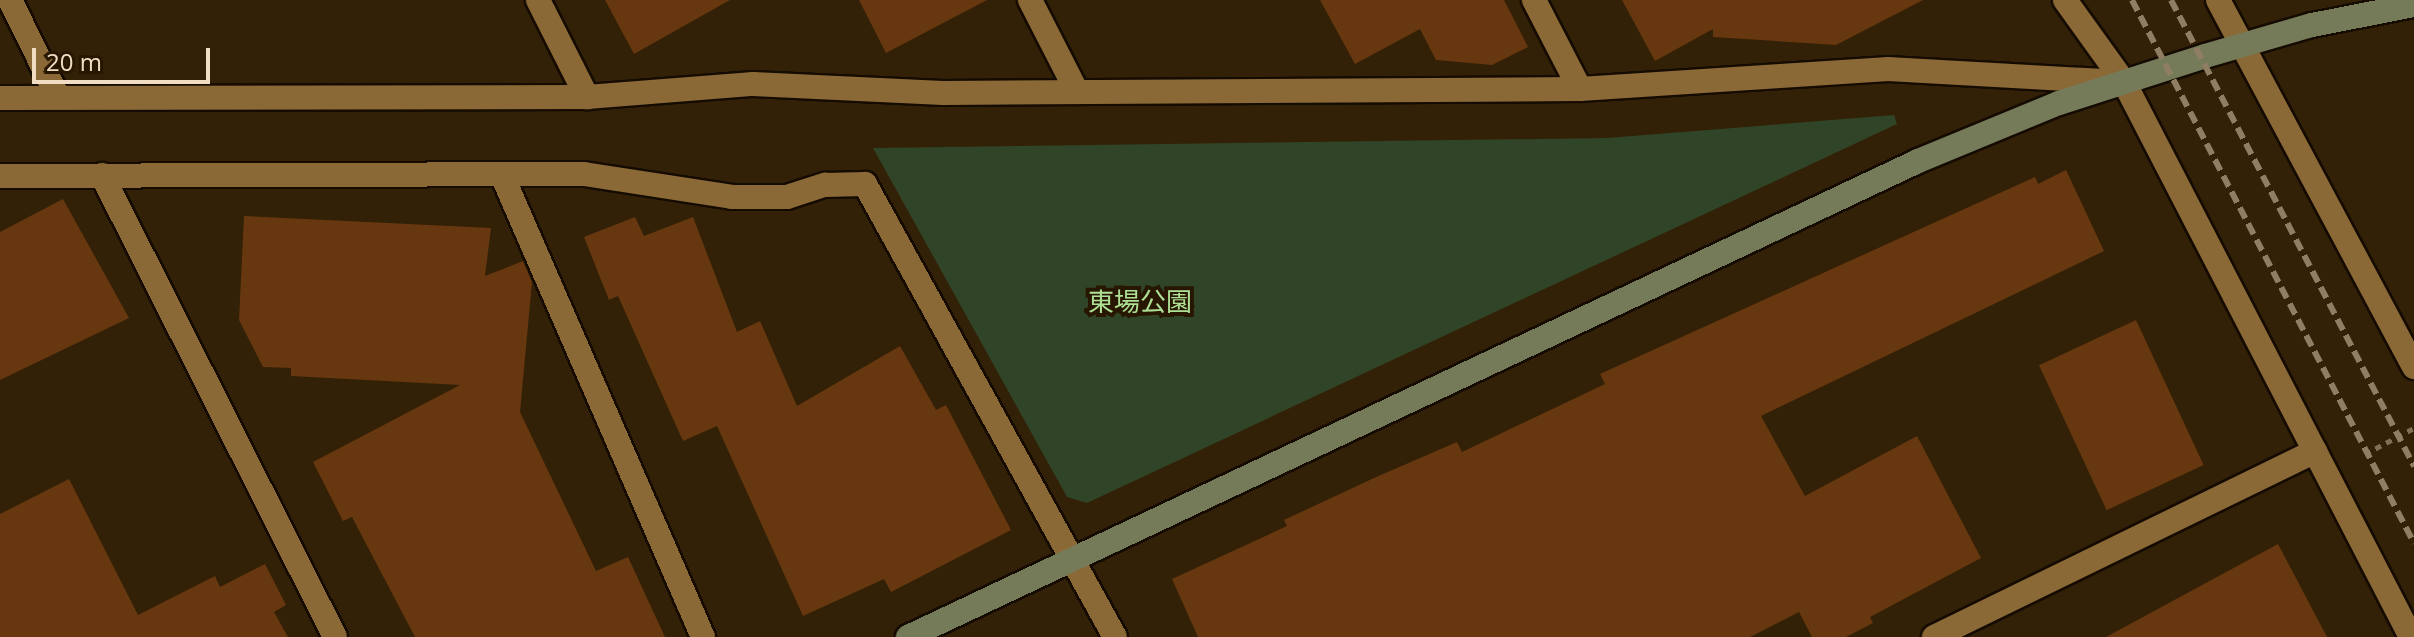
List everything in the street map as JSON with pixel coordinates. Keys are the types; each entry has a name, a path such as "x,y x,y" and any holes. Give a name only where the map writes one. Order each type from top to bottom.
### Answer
{"street":[{"path":"10,0 58,97"},
{"path":"538,0 587,97"},
{"path":"1030,0 1077,92"},
{"path":"1534,0 1580,89"},
{"path":"2065,0 2124,82 2411,637"},
{"path":"2218,0 2414,367"},
{"path":"908,637 1828,201 2005,125 2124,82 2243,45 2414,5"},
{"path":"0,98 587,97 753,84 943,93 1580,89 1888,69 2124,82"},
{"path":"0,176 584,174 732,197 787,197 825,185 865,184 1075,558 1115,637"},
{"path":"102,175 335,637"},
{"path":"502,175 703,637"},
{"path":"1934,637 2315,451"}],"path":[{"path":"2327,474 2414,428"}],"green space":[{"name":"東場公園","path":"1894,115 1897,124 1087,503 1067,497 873,148 1607,138"}],"building":[{"path":"605,0 730,0 634,54"},
{"path":"859,0 987,0 886,53"},
{"path":"1320,0 1504,0 1528,47 1492,65 1436,60 1420,29 1355,64"},
{"path":"1622,0 1923,0 1836,45 1713,37 1713,29 1655,61"},
{"path":"2066,170 2104,251 1761,416 1805,496 1917,436 1981,558 1870,617 1873,623 1846,637 1812,637 1799,612 1750,637 1198,637 1172,579 1287,526 1284,520 1374,478 1457,442 1462,452 1605,384 1600,374 2035,177 2038,184"},
{"path":"63,199 129,318 0,380 0,232"},
{"path":"244,216 491,228 485,276 523,261 532,282 520,412 596,571 628,557 665,637 415,637 352,517 343,521 313,462 460,385 291,376 291,368 263,367 239,320"},
{"path":"635,217 644,236 693,217 737,332 760,321 797,406 900,346 936,410 946,405 1011,530 891,592 884,579 803,616 717,426 683,441 618,296 609,300 584,237"},
{"path":"2136,320 2204,465 2107,510 2039,365"},
{"path":"69,479 138,615 215,576 220,587 265,564 286,605 274,612 288,637 0,637 0,514"},
{"path":"2278,544 2327,637 2106,637"}],"railway":[{"path":"2132,0 2414,543"},
{"path":"2171,0 2414,466"}]}
